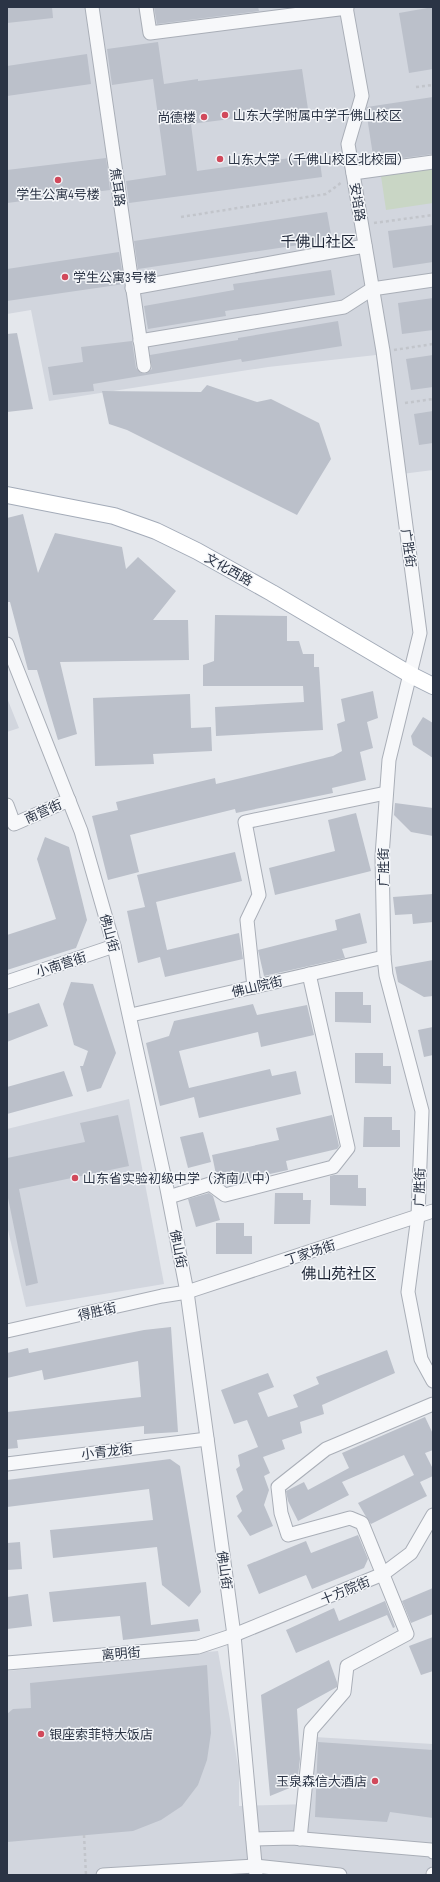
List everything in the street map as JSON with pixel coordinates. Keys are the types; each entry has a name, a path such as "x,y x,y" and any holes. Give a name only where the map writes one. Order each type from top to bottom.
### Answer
{"main road":[{"name":"文化西路","path":"7,495 114,516 156,531 197,551 433,686"}],"street":[{"name":"焦耳路","path":"92,7 144,366"},
{"path":"146,7 150,33 347,8"},
{"name":"安培路","path":"347,8 362,96 348,144 383,351"},
{"path":"353,174 433,162"},
{"path":"132,288 365,246"},
{"path":"140,341 344,307 372,289 433,280"},
{"name":"广胜街","path":"383,351 420,633 389,760 382,856 384,957 386,975 422,1111 418,1216 408,1292 421,1359 433,1381"},
{"name":"佛山街","path":"7,644 81,831 114,946 169,1197 187,1292 234,1635 256,1871"},
{"path":"254,987 247,920 259,895 245,822 386,793"},
{"name":"南营街","path":"7,805 14,824 69,800"},
{"name":"小南营街","path":"7,982 114,946"},
{"name":"佛山院街","path":"130,1015 384,957"},
{"path":"169,1197 210,1184 225,1194 333,1167 348,1148 309,974"},
{"name":"丁家场街","path":"187,1292 433,1211"},
{"name":"得胜街","path":"7,1331 162,1296 187,1292"},
{"path":"300,1839 311,1730 344,1692 347,1666 407,1634 362,1523 350,1518 288,1536 281,1512 278,1487 326,1449 433,1404"},
{"name":"小青龙街","path":"7,1464 207,1439"},
{"name":"十方院街","path":"234,1635 383,1574 411,1553 433,1515"},
{"name":"离明街","path":"7,1663 198,1647 234,1635"},
{"path":"253,1839 300,1839 431,1850 433,1852"},
{"path":"103,1875 256,1871 340,1875"}],"path":[{"path":"416,87 433,85"},
{"path":"181,217 326,194 353,174"},
{"path":"362,225 433,215"},
{"path":"383,351 433,344"},
{"path":"405,403 433,399"},
{"path":"84,1835 86,1875"}],"shaded area":[{"name":"山东大学（千佛山校区北校园）","path":"7,7 433,7 433,470 394,475 376,355 268,367 49,401 31,310 7,314"},
{"path":"7,698 19,728 7,732"},
{"name":"山东省实验初级中学（济南八中）","path":"129,1099 164,1284 26,1307 7,1226 7,1129"},
{"path":"218,1651 239,1771 239,1806 310,1804 314,1737 433,1744 433,1875 7,1875 7,1671"}],"green space":[{"path":"433,168 433,203 386,210 381,176"}],"building":[{"path":"7,7 52,7 53,18 7,23"},
{"path":"154,7 258,7 259,11 157,24"},
{"path":"433,7 433,69 409,73 399,13"},
{"path":"158,42 164,84 198,79 198,81 302,69 308,109 191,124 197,171 319,154 322,177 129,203 126,181 166,175 153,79 112,85 107,49"},
{"path":"87,54 91,84 7,96 7,66"},
{"path":"433,97 433,154 374,162 366,110 367,107"},
{"name":"学生公寓4号楼","path":"106,158 110,190 7,203 7,170"},
{"path":"327,212 332,240 138,269 134,241"},
{"path":"433,225 433,262 393,268 388,231"},
{"name":"学生公寓3号楼","path":"119,252 124,284 7,301 7,269"},
{"path":"331,270 335,295 225,311 226,316 148,329 144,306 234,290 233,284"},
{"path":"433,298 433,330 402,334 398,303"},
{"path":"338,321 342,346 242,362 241,359 93,384 94,391 53,395 48,367 83,362 81,347 132,341 136,368 141,373 145,374 152,369 150,355"},
{"path":"17,333 33,409 7,412 7,334"},
{"path":"433,355 433,387 411,390 406,359"},
{"path":"207,385 257,402 271,399 319,423 331,459 297,515 127,430 109,424 102,391 201,392"},
{"path":"433,411 433,443 419,445 414,414"},
{"path":"23,514 38,573 55,533 122,547 126,569 138,557 176,591 153,620 188,620 189,660 60,662 77,734 58,740 37,670 28,670 10,602 7,602 7,518"},
{"path":"215,615 287,616 287,641 299,641 303,654 314,654 314,667 319,667 323,730 216,736 215,707 304,702 303,686 203,686 203,665 214,661"},
{"path":"373,691 378,718 367,722 373,748 360,752 366,780 332,788 333,793 236,813 235,809 130,835 139,872 108,880 92,816 118,810 116,802 215,778 216,784 333,756 342,751 337,724 345,721 341,699"},
{"path":"190,694 191,728 211,727 212,751 153,754 154,764 95,766 93,698"},
{"path":"423,717 433,723 433,758 413,745 411,736"},
{"path":"395,803 433,808 433,836 411,832 394,815"},
{"path":"356,813 371,871 275,895 269,868 335,851 328,820"},
{"path":"45,837 69,847 87,920 76,948 7,970 7,935 56,919 37,859"},
{"path":"235,852 242,881 156,902 167,950 239,933 243,959 165,977 160,957 138,963 127,911 145,907 137,875"},
{"path":"433,894 433,922 413,924 412,914 395,915 393,897"},
{"path":"360,913 367,943 342,949 345,958 264,976 258,950 337,930 335,920"},
{"path":"433,960 433,996 424,997 398,982 395,967"},
{"path":"71,982 93,984 116,1053 101,1088 87,1092 80,1066 83,1066 88,1051 74,1045 63,1004"},
{"path":"335,992 363,992 363,1005 371,1005 371,1023 335,1022"},
{"path":"39,1003 48,1026 7,1042 7,1014"},
{"path":"253,1004 257,1015 307,1005 314,1035 261,1047 258,1032 179,1051 189,1088 270,1069 272,1076 296,1071 301,1094 199,1118 194,1097 160,1106 146,1043 169,1036 174,1021"},
{"path":"433,1027 433,1055 424,1057 418,1030"},
{"path":"355,1053 383,1053 383,1066 391,1066 391,1084 355,1083"},
{"path":"64,1071 73,1096 7,1114 7,1087"},
{"path":"118,1115 129,1166 19,1189 38,1283 26,1286 7,1193 7,1158 85,1142 80,1123"},
{"path":"332,1115 339,1146 337,1149 286,1161 288,1170 224,1184 217,1179 212,1155 279,1140 276,1128"},
{"path":"364,1117 392,1117 392,1130 400,1130 400,1147 363,1147"},
{"path":"203,1132 211,1162 188,1168 180,1137"},
{"path":"358,1175 358,1188 366,1188 366,1206 330,1205 330,1176"},
{"path":"209,1193 213,1196 220,1220 196,1227 188,1199"},
{"path":"275,1193 303,1193 303,1200 311,1200 310,1224 274,1224"},
{"path":"216,1223 244,1223 244,1236 252,1236 252,1254 216,1254"},
{"path":"171,1327 178,1432 144,1434 144,1426 17,1440 18,1448 7,1449 7,1412 141,1397 138,1361 44,1380 42,1370 7,1378 7,1353 28,1348 29,1353 144,1330"},
{"path":"387,1350 395,1373 322,1405 324,1414 300,1422 302,1433 282,1440 285,1449 263,1457 270,1473 264,1476 269,1490 264,1505 273,1526 250,1536 237,1516 242,1511 236,1496 243,1490 236,1469 240,1466 238,1455 258,1447 247,1420 234,1424 221,1390 268,1373 274,1387 258,1393 268,1417 298,1407 293,1395 319,1384 316,1377"},
{"path":"425,1417 433,1434 433,1450 425,1453 433,1469 433,1476 420,1482 427,1496 371,1524 358,1503 414,1475 404,1455 342,1482 349,1495 298,1521 288,1501 286,1491 304,1482 308,1490 349,1468 342,1453"},
{"path":"170,1459 180,1466 201,1592 189,1607 162,1585 157,1547 53,1558 50,1530 153,1520 149,1489 7,1507 7,1480"},
{"path":"358,1535 368,1559 364,1568 312,1589 306,1575 259,1594 247,1565 306,1541 311,1553"},
{"path":"20,1542 22,1569 7,1570 7,1543"},
{"path":"146,1582 151,1625 198,1619 200,1631 123,1640 120,1616 53,1622 49,1592"},
{"path":"433,1588 433,1614 411,1623 402,1601"},
{"path":"28,1594 32,1626 7,1629 7,1597"},
{"path":"385,1601 395,1627 393,1628 387,1615 296,1653 286,1630 334,1608 339,1621"},
{"path":"433,1637 433,1671 421,1675 409,1646"},
{"path":"329,1660 337,1682 337,1687 297,1709 300,1759 297,1785 270,1796 261,1695"},
{"path":"207,1665 211,1733 207,1760 198,1785 182,1806 161,1820 133,1831 7,1842 7,1714 13,1709 31,1708 30,1683"},
{"name":"玉泉森信大酒店","path":"318,1742 433,1750 433,1818 390,1812 387,1822 315,1817"}],"place":[{"name":"山东大学附属中学千佛山校区","path":"225,115"},
{"name":"尚德楼","path":"204,117"},
{"name":"山东大学（千佛山校区北校园）","path":"220,159"},
{"name":"学生公寓4号楼","path":"58,180"},
{"name":"学生公寓3号楼","path":"65,277"},
{"name":"山东省实验初级中学（济南八中）","path":"75,1178"},
{"name":"银座索菲特大饭店","path":"41,1734"},
{"name":"玉泉森信大酒店","path":"375,1781"}],"district":[{"name":"千佛山社区","path":"318,242"},
{"name":"佛山苑社区","path":"339,1274"}]}
